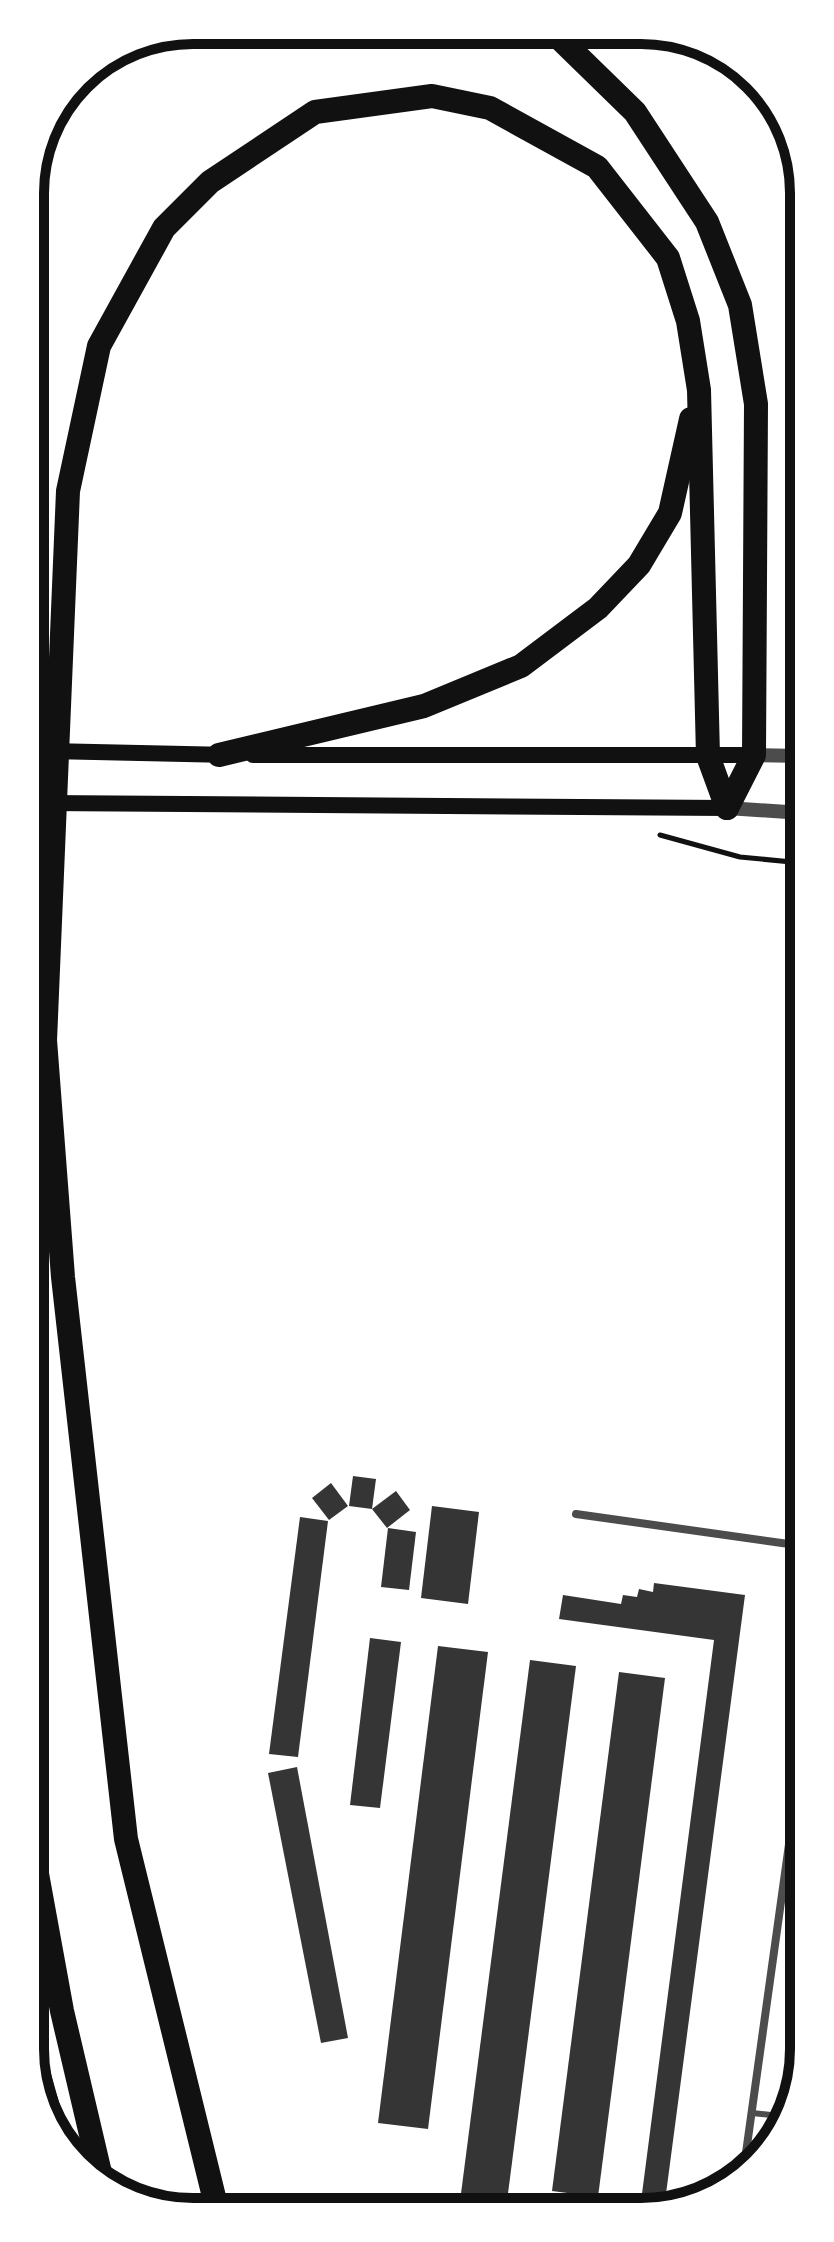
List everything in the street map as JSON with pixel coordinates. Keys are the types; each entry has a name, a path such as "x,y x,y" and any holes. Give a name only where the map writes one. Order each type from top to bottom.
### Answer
{"highway":[{"path":"565,44 635,112 707,222 740,305 756,404 754,755 727,808"},
{"path":"45,1041 68,491 99,346 164,228 210,182 315,112 432,96 490,108 597,167 668,258 688,321 699,390 708,756 727,808"},
{"path":"219,755 424,706 521,666 598,608 639,565 670,513 699,390"},
{"path":"44,1015 63,1277 126,1839 214,2198"},
{"path":"44,1912 62,2011 98,2163"}],"main road":[{"path":"44,751 219,755 754,755"},
{"path":"44,803 727,808"}],"street":[{"path":"754,755 790,756"},
{"path":"727,808 790,812"},
{"path":"576,1514 790,1544"},
{"path":"746,2154 790,1838"}],"lane":[{"path":"752,2113 774,2115"}],"path":[{"path":"649,835 664,835 740,857 790,862"}],"building":[{"path":"353,1476 376,1479 372,1509 349,1506"},
{"path":"331,1483 348,1506 329,1520 312,1498"},
{"path":"396,1491 410,1510 387,1528 372,1509"},
{"path":"432,1506 479,1512 468,1604 421,1598"},
{"path":"300,1517 328,1521 298,1757 269,1754"},
{"path":"388,1528 416,1532 409,1590 381,1587"},
{"path":"654,1583 745,1595 666,2196 641,2198 714,1640 559,1619 563,1595 621,1604 623,1595 637,1597 639,1589 653,1592"},
{"path":"370,1638 401,1642 380,1808 350,1805"},
{"path":"438,1646 488,1652 428,2129 378,2123"},
{"path":"530,1660 576,1666 507,2198 460,2198"},
{"path":"619,1672 665,1678 598,2197 552,2191"},
{"path":"297,1767 348,2038 321,2043 268,1773"}]}
